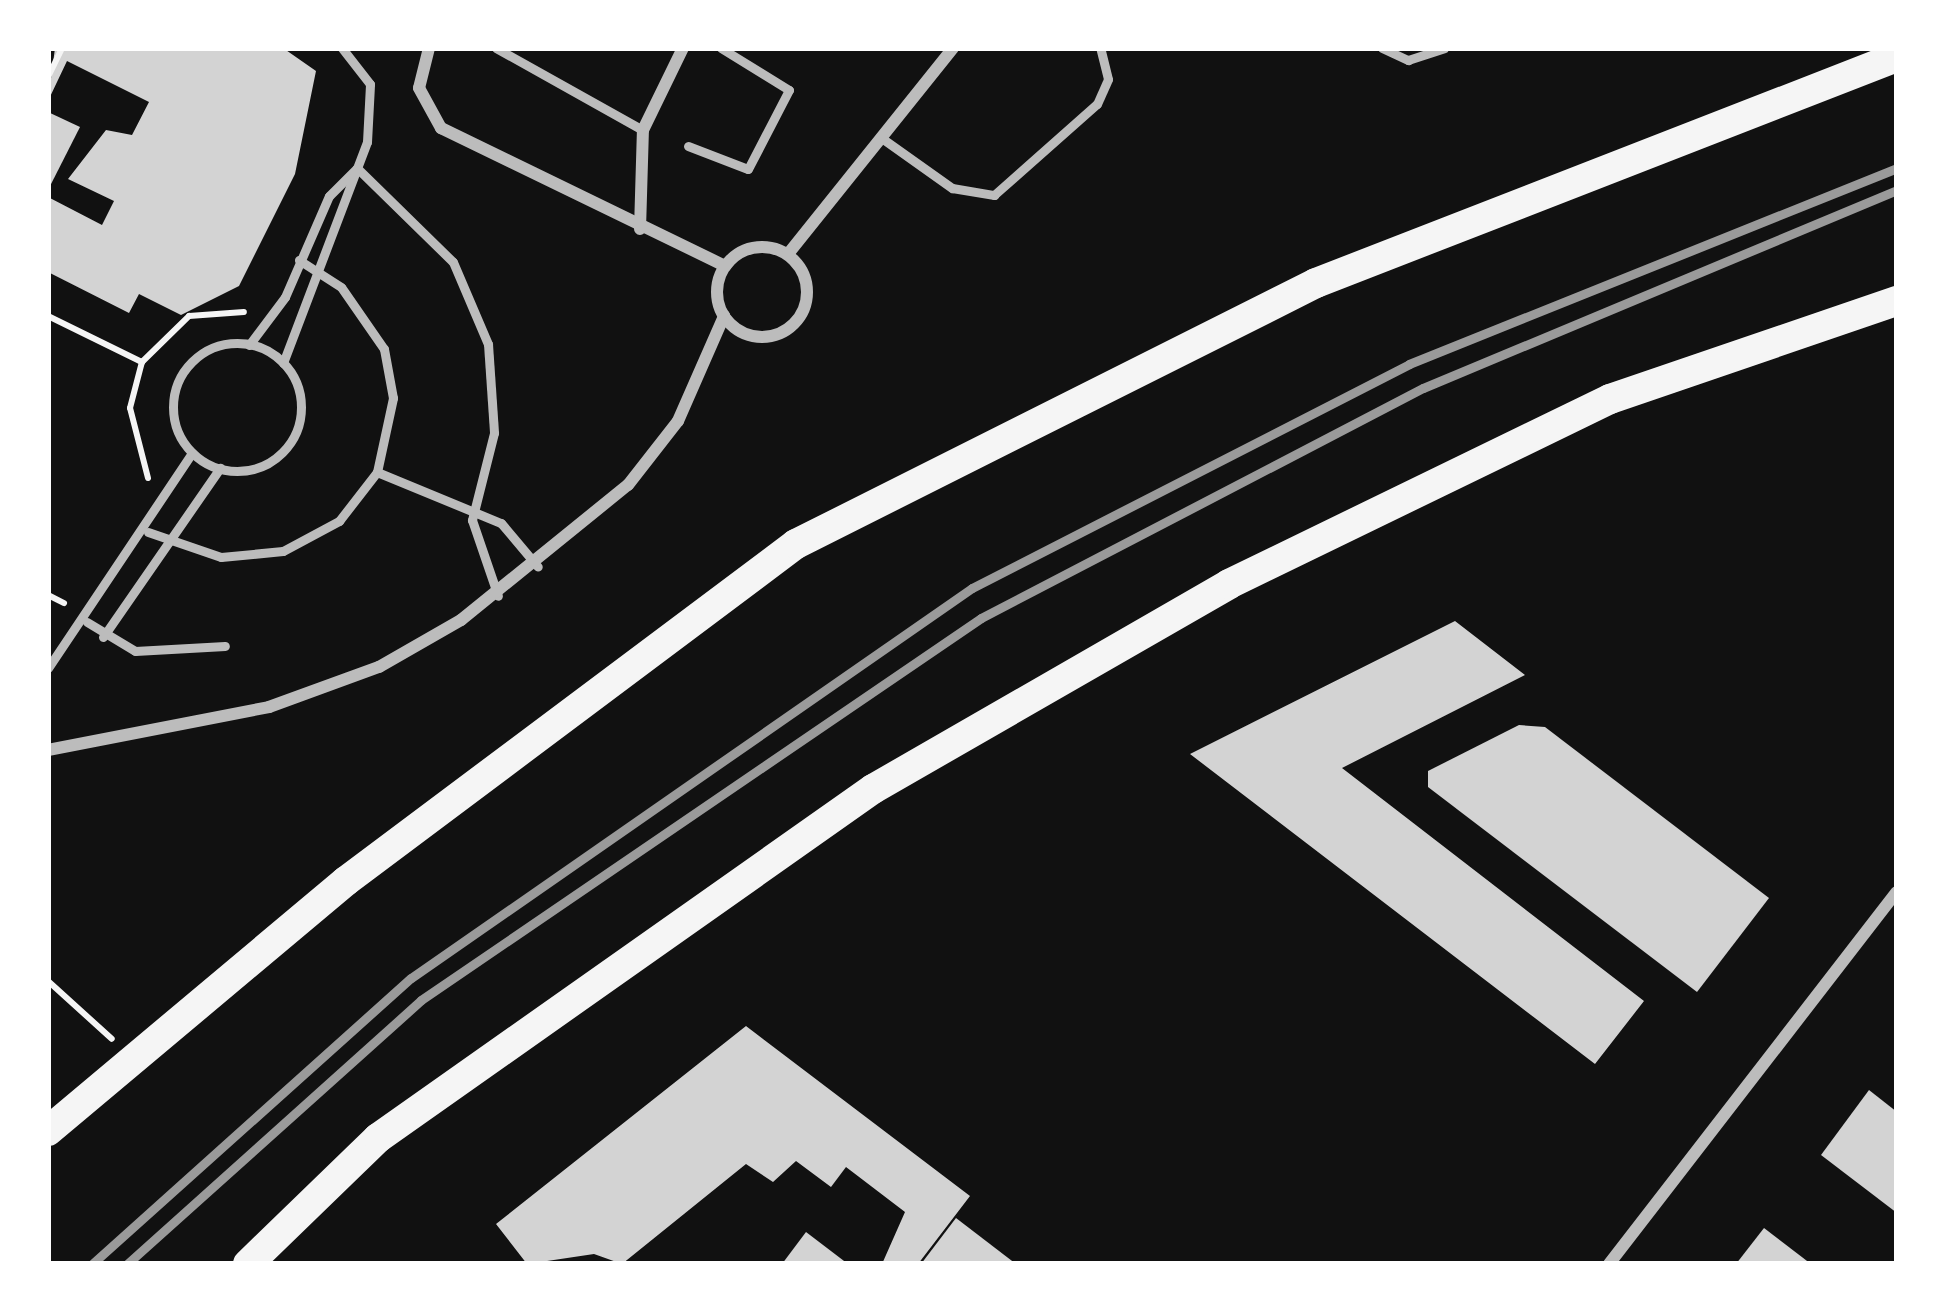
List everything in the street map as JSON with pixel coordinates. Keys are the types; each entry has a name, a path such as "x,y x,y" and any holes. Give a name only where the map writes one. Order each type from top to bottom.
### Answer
{"highway":[{"path":"48,1131 346,881 796,544 1354,266 1897,57"},
{"path":"248,1264 378,1138 873,789 1229,584 1610,399 1897,301"}],"street":[{"path":"429,48 419,88 441,128 640,230 724,266"},
{"path":"640,230 643,130 683,48"},
{"path":"788,254 953,48"},
{"path":"724,266 761,247 788,254 808,292 789,329 760,338 724,316"},
{"path":"48,750 214,721 336,685 497,596 538,567 655,453 724,316 724,266"},
{"path":"1609,1264 1897,892"}],"lane":[{"path":"283,363 357,168 370,84 342,48"},
{"path":"496,48 643,130"},
{"path":"688,146 748,169 789,89 721,48"},
{"path":"883,139 952,188 994,195 1097,104 1108,79 1100,48"},
{"path":"1382,48 1408,60 1444,48"},
{"path":"249,345 299,260 329,196 357,168"},
{"path":"357,168 453,262 488,344 494,433 472,520 497,596"},
{"path":"148,532 166,543 221,557 284,551 339,521 377,472 392,423 384,349 320,272 299,260"},
{"path":"249,345 283,363 303,411 292,441 250,470 220,468 192,453 174,422 178,380 211,346 249,345"},
{"path":"48,668 87,622 148,532 192,453"},
{"path":"103,637 220,468"},
{"path":"377,472 472,520 501,523 538,567"},
{"path":"87,622 103,637 135,651 225,646"}],"path":[{"path":"48,77 62,48"},
{"path":"138,496 148,480 130,408 142,362 189,316 231,316 261,300"},
{"path":"48,316 142,362"},
{"path":"50,592 76,611"},
{"path":"48,982 133,1058"}],"building":[{"path":"55,48 283,48 316,71 295,174 239,286 181,315 139,294 129,313 48,272 48,197 102,225 114,201 68,179 106,130 132,135 149,102 67,61 48,101"},
{"path":"48,112 80,127 48,190"},
{"path":"1455,621 1525,675 1342,768 1644,1001 1595,1064 1190,754"},
{"path":"1519,725 1545,727 1769,898 1697,992 1428,787 1428,771"},
{"path":"746,1026 970,1196 918,1264 882,1264 905,1212 846,1167 831,1187 796,1161 773,1182 746,1164 622,1264 594,1254 527,1264 496,1224"},
{"path":"1869,1090 1897,1112 1897,1213 1821,1155"},
{"path":"956,1218 1016,1264 921,1264"},
{"path":"1764,1228 1811,1264 1736,1264"},
{"path":"806,1232 848,1264 782,1264"}],"railway":[{"path":"92,1264 411,978 972,588 1409,364 1897,168"},
{"path":"127,1264 421,1000 981,618 1423,388 1897,190"}]}
